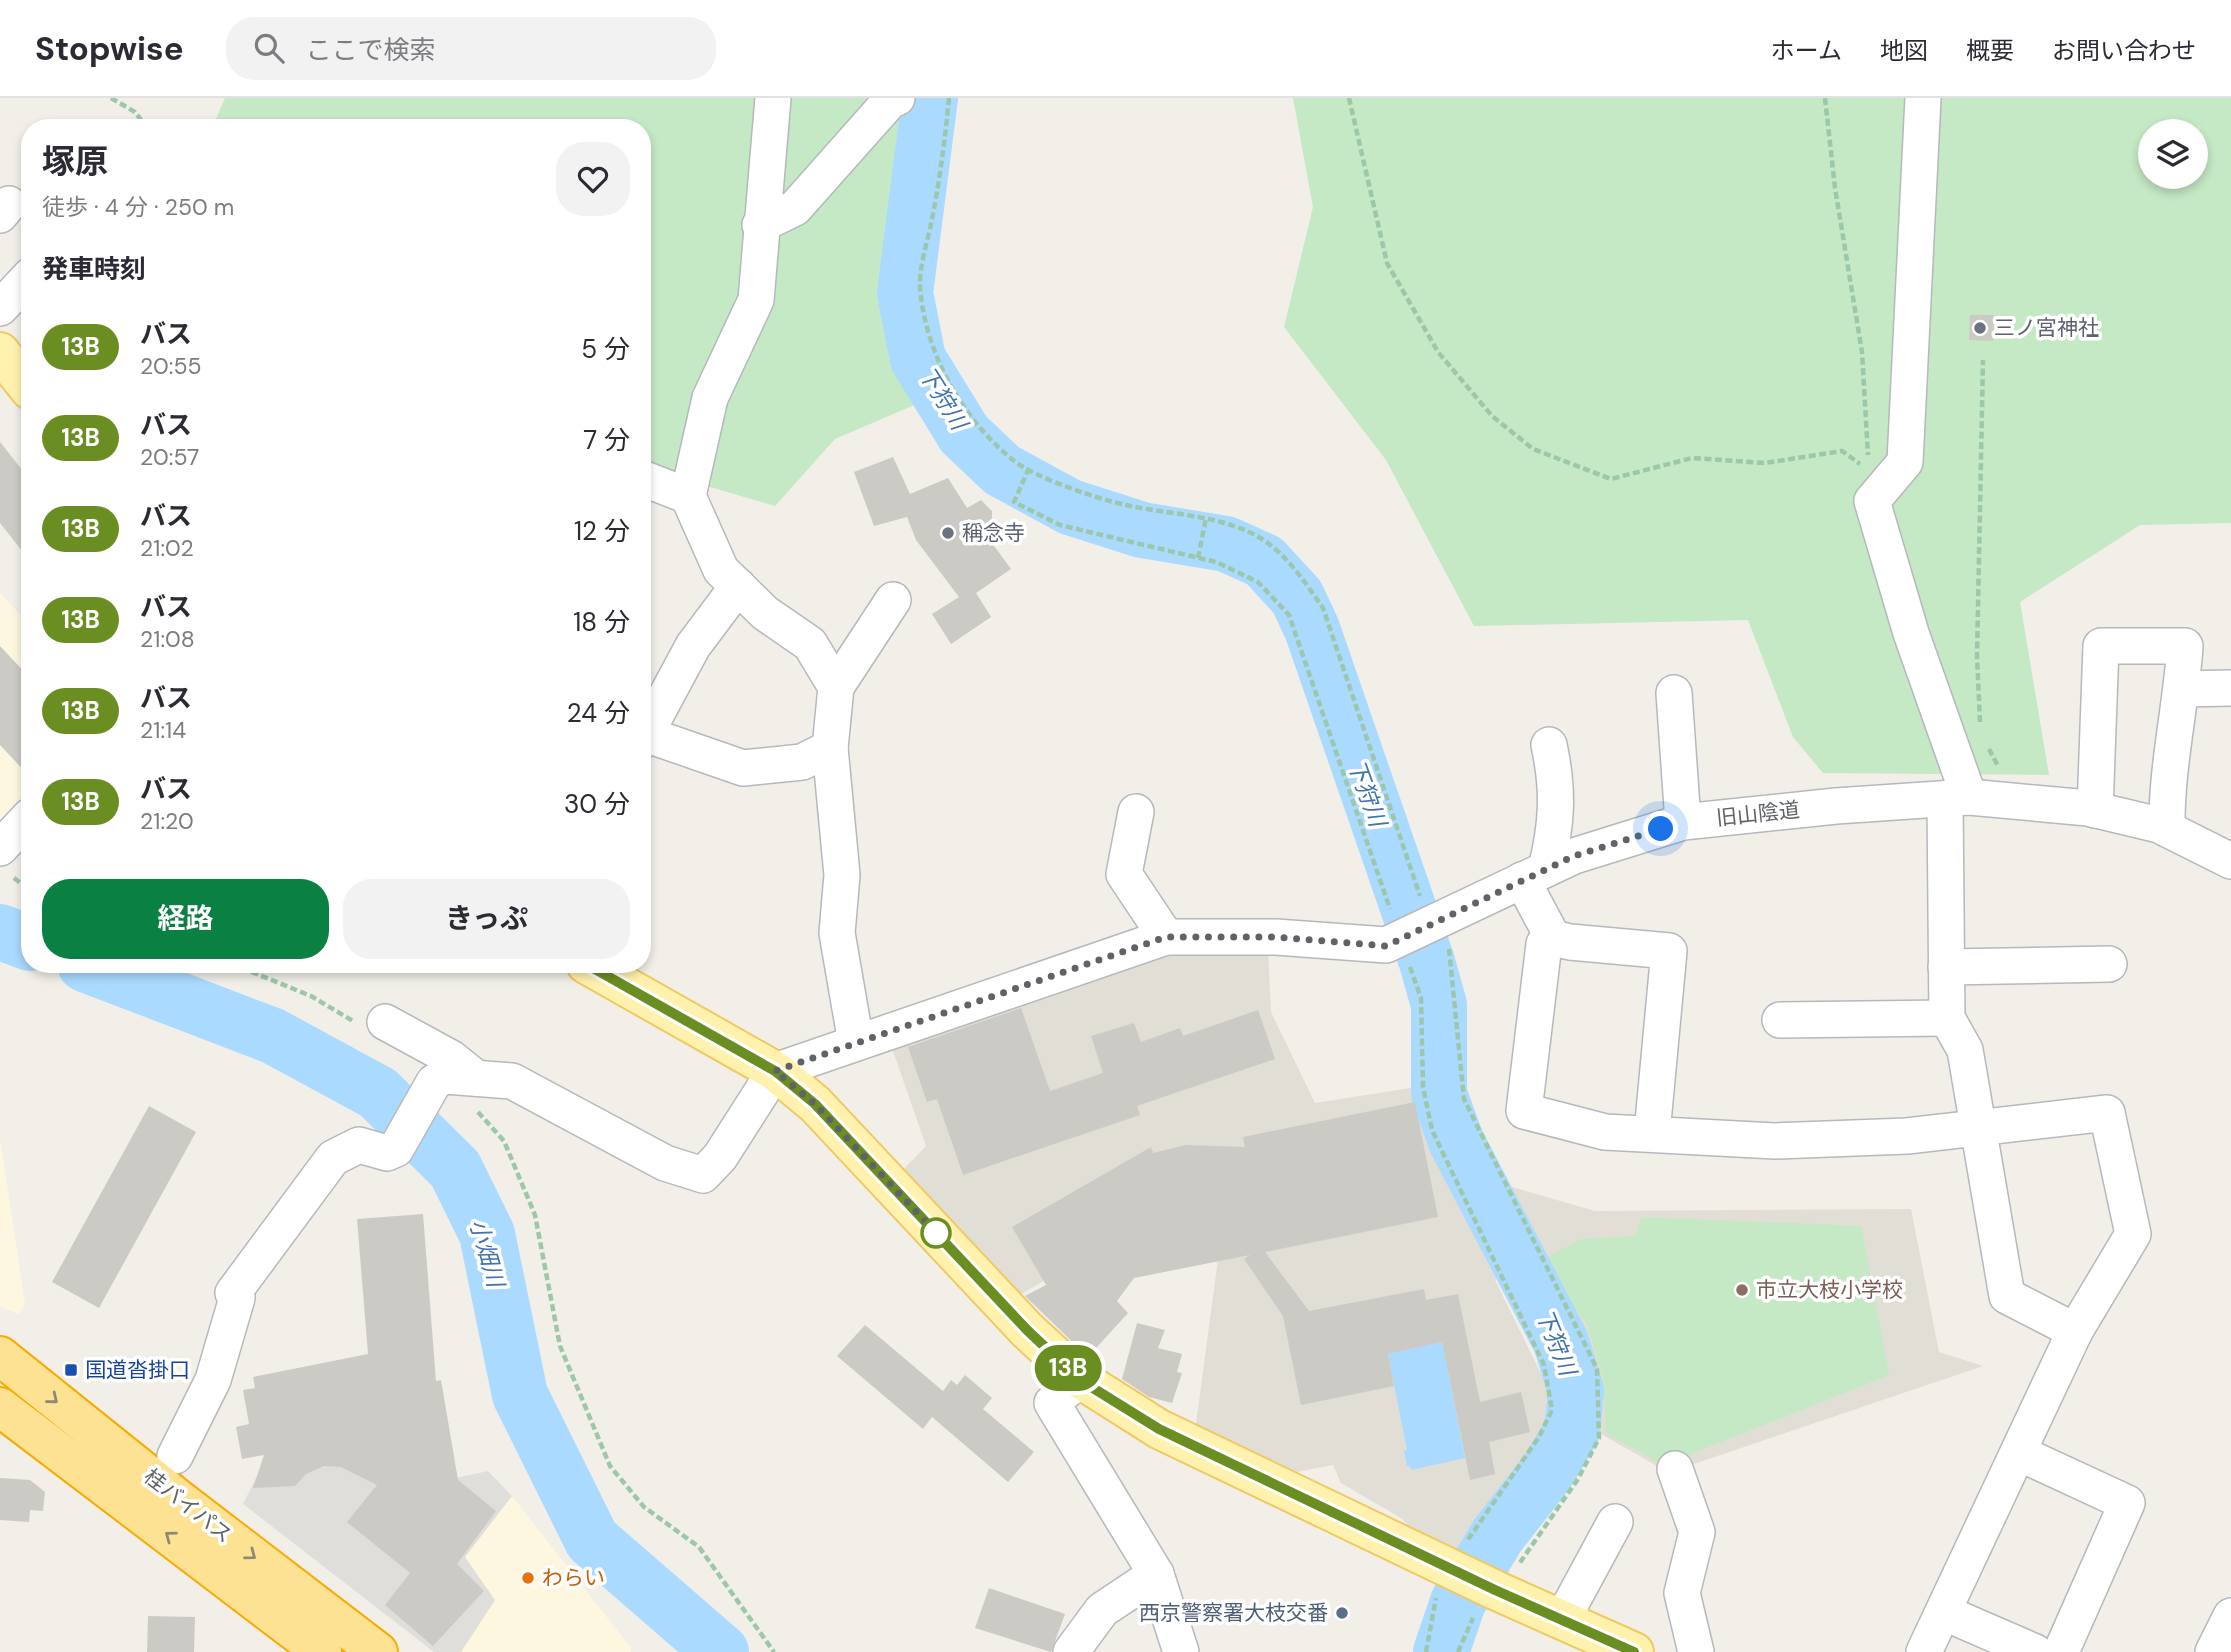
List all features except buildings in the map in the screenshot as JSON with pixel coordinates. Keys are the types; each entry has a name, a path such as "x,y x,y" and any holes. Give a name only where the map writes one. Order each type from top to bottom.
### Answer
{"highway":[{"name":"桂バイパス","path":"0,1356 177,1498 378,1652"},
{"name":"桂バイパス","path":"0,1408 321,1652"}],"main road":[{"path":"0,352 21,379"},
{"path":"602,973 775,1071 815,1104 1027,1330 1080,1380 1159,1429 1450,1569 1634,1652"}],"street":[{"path":"773,98 760,225 756,300 710,398 688,496 720,570 765,613 810,644 836,687"},
{"path":"760,225 795,208 890,101 897,98"},
{"path":"1923,98 1905,462 1871,486 1957,798 1946,967 1947,1018 1965,1050 2007,1296 2076,1331"},
{"path":"0,308 21,286"},
{"path":"651,482 688,496"},
{"path":"651,722 693,646 738,586"},
{"path":"856,1043 837,933 842,875 830,748 836,687 893,600"},
{"path":"2095,810 2101,646 2185,646 2167,801 2167,829"},
{"path":"2182,689 2231,688"},
{"path":"1674,693 1683,822"},
{"path":"651,739 743,768 802,762 830,748"},
{"path":"1549,746 1556,778 1556,828 1534,875 1553,938"},
{"name":"旧山陰道","path":"775,1071 1166,937 1276,937 1386,946 1574,856 1683,822 1836,806 1957,798 2016,801 2095,810 2167,829 2229,855"},
{"path":"1136,812 1124,874 1166,937"},
{"path":"0,848 21,826"},
{"path":"1651,1133 1669,951 1553,938 1544,944 1524,1111 1605,1132 1775,1141 1908,1136 2107,1113 2133,1234 2076,1331 1945,1613 1924,1652"},
{"path":"1946,967 2109,964"},
{"path":"1780,1020 1947,1018"},
{"path":"174,1456 213,1380 237,1298 233,1293 333,1158 359,1145 387,1153 396,1149 452,1079 451,1058 394,1023"},
{"path":"452,1079 512,1081 665,1164 703,1175 720,1157 775,1071"},
{"path":"1080,1380 1052,1403 1156,1574 1181,1652"},
{"path":"2019,1453 2127,1503 2060,1652"},
{"path":"1675,1469 1697,1532 1682,1593 1696,1652"},
{"path":"1562,1620 1615,1522"},
{"path":"1071,1652 1102,1610 1156,1574"},
{"path":"1945,1613 2035,1652"},
{"path":"2213,1652 2231,1616"}],"path":[{"path":"111,98 135,112 141,119"},
{"path":"949,98 944,155 920,283 925,322 940,362 971,420 1015,462 1029,469 1069,487 1125,505 1232,524 1258,537 1295,567 1323,608 1425,911 1417,931"},
{"path":"1349,98 1387,263 1438,352 1492,416 1533,449 1611,479 1692,458 1765,463 1842,452 1871,486"},
{"path":"1825,98 1835,188 1862,352 1871,486"},
{"path":"1980,730 1977,656 1983,360"},
{"path":"1029,469 1014,502 1060,525 1216,562 1258,582 1289,615 1417,931 1423,1087 1432,1130 1544,1365 1552,1410 1539,1437 1485,1512 1438,1589 1426,1652"},
{"path":"1198,556 1205,519"},
{"path":"1986,742 2016,801"},
{"path":"1417,931 1449,948 1464,1099 1597,1369 1599,1438 1570,1490 1510,1577 1482,1602 1459,1644 1458,1652"},
{"path":"254,973 311,996 394,1023"},
{"path":"452,1079 504,1141 535,1215 561,1346 610,1466 644,1507 699,1547 774,1652"}],"shaded area":[{"path":"0,593 21,615 21,804 0,824"},
{"name":"市立大枝小学校","path":"1184,946 1268,947 1271,1012 1315,1103 1417,1087 1476,1235 1517,1215 1505,1185 1595,1211 1911,1209 1939,1352 1983,1366 1682,1468 1684,1535 1664,1470 1596,1431 1599,1379 1582,1326 1537,1260 1495,1280 1546,1384 1554,1411 1543,1471 1476,1531 1462,1551 1418,1536 1401,1518 1341,1483 1333,1465 1286,1474 1195,1431 1222,1230 1135,1228 1011,1300 898,1175 926,1146 892,1048"},
{"path":"0,1139 25,1303 19,1314 0,1306"},
{"path":"317,1458 456,1478 488,1471 512,1496 465,1557 495,1600 461,1652 434,1652 243,1504 257,1476"},
{"name":"わらい","path":"512,1496 631,1648 631,1652 461,1652 494,1600 465,1557"}],"green space":[{"path":"225,98 918,98 919,403 835,439 775,506 651,470 651,119 216,119"},
{"path":"1293,98 2231,98 2231,523 2140,525 2020,602 2049,775 1823,773 1793,737 1748,620 1474,626 1386,460 1284,327 1313,207"},
{"path":"1642,1217 1861,1226 1889,1375 1663,1465 1606,1433 1603,1378 1587,1325 1542,1260 1581,1239 1635,1236"}],"water":[{"path":"1442,1342 1465,1458 1411,1470 1410,1466 1407,1466 1404,1451 1407,1450 1388,1354"}],"waterway":[{"name":"下狩川","path":"930,98 905,293 918,359 964,434 1002,470 1070,507 1142,530 1226,544 1264,561 1297,597 1312,629 1427,962 1439,1005 1439,1094 1456,1141 1561,1342 1576,1391 1572,1431 1547,1472 1497,1536 1458,1602 1441,1652"},
{"name":"小畑川","path":"0,932 21,940"},
{"name":"小畑川","path":"108,973 273,1036 378,1093 455,1169 487,1234 520,1395 592,1540 721,1652"}],"bus line":[{"name":"13B","path":"601,973 775,1071 815,1104 1027,1330 1080,1380 1159,1429 1495,1590 1634,1652"}],"place":[{"name":"三ノ宮神社","path":"1980,328"},
{"name":"稱念寺","path":"948,533"},
{"name":"市立大枝小学校","path":"1742,1290"},
{"name":"国道沓掛口","path":"71,1370"},
{"name":"わらい","path":"528,1578"},
{"name":"西京警察署大枝交番","path":"1342,1613"}],"route":[{"path":"936,1233 939,1236 815,1104 775,1071 1166,937 1276,937 1386,946 1574,856 1661,829"}]}
